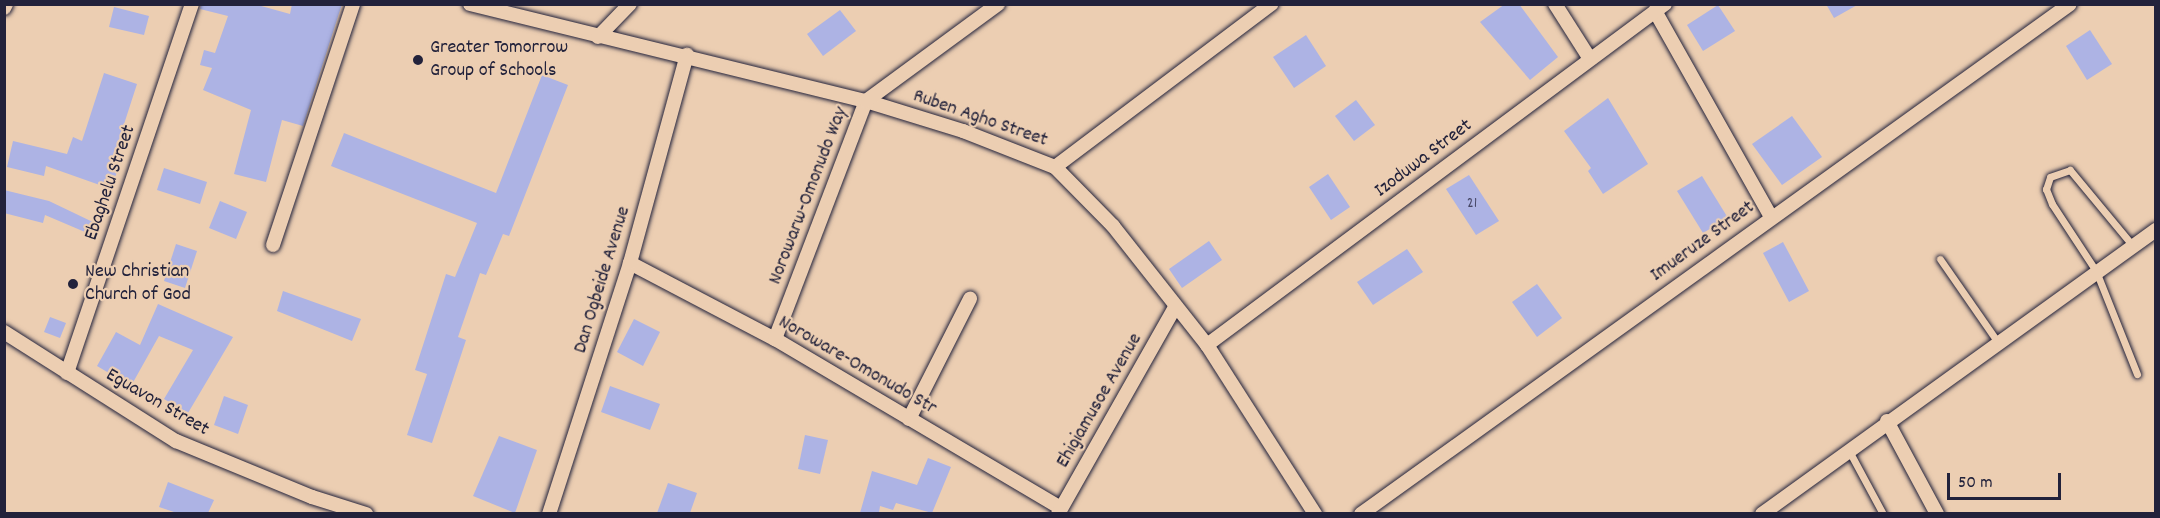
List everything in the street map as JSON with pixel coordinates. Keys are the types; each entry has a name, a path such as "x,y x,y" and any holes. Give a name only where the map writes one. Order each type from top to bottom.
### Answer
{"street":[{"name":"Ebaghelu Street","path":"67,373 192,4"},
{"path":"273,245 353,4"},
{"name":"Ruben Agho Street","path":"470,4 598,37 687,55 866,101 963,131 1055,166 1113,226 1206,345 1315,513"},
{"path":"598,37 630,4"},
{"path":"866,101 998,4"},
{"path":"1055,166 1271,4"},
{"path":"1555,4 1590,59"},
{"name":"Imueruze Street","path":"1361,513 2070,4"},
{"path":"1660,8 1772,217"},
{"name":"Izoduwa Street","path":"1206,345 1660,8"},
{"name":"Dan Ogbeide Avenue","path":"549,513 630,263 687,55"},
{"name":"Norowarw-Omonudo Way","path":"775,339 866,101"},
{"path":"1762,513 1997,341 2156,230"},
{"name":"Noroware-Omonudo Str","path":"630,263 775,339 1060,511"},
{"path":"909,419 970,299"},
{"name":"Ehigiamusoe Avenue","path":"1060,511 1175,307"},
{"name":"Eguavon Street","path":"4,332 176,441 312,497 366,513"},
{"path":"1887,421 1937,513"}],"lane":[{"path":"2133,246 2070,170 2056,171 2046,189 2052,204 2097,272 2137,374"},
{"path":"1940,259 1997,341"},
{"path":"1848,449 1883,513"}],"building":[{"path":"201,4 254,4 290,14 292,4 342,4 303,126 282,120 266,182 234,174 251,110 203,90 212,68 200,65 204,50 215,53 228,16 200,9"},
{"path":"1505,4 1519,4 1558,57 1530,80 1480,22"},
{"path":"1826,4 1859,4 1834,18"},
{"path":"1718,5 1735,31 1703,51 1687,25"},
{"path":"114,7 149,16 144,35 109,27"},
{"path":"840,10 856,31 823,56 807,34"},
{"path":"2090,30 2112,64 2087,80 2066,46"},
{"path":"1306,35 1326,66 1294,88 1273,57"},
{"path":"104,73 137,84 115,152 123,155 111,189 46,166 44,176 7,167 13,141 67,154 73,137 82,141"},
{"path":"542,75 568,85 509,236 503,234 486,275 480,273 458,337 466,340 432,443 407,435 427,374 415,370 446,274 455,277 477,223 331,166 344,133 496,193"},
{"path":"1608,98 1648,164 1603,194 1588,171 1591,168 1564,131"},
{"path":"1356,100 1375,125 1354,141 1335,116"},
{"path":"1792,116 1822,157 1782,185 1752,144"},
{"path":"164,168 207,182 200,204 157,190"},
{"path":"1328,174 1350,207 1331,220 1309,187"},
{"path":"1469,175 1499,221 1476,235 1446,189"},
{"path":"1702,176 1728,218 1703,233 1677,191"},
{"path":"4,190 49,201 97,224 92,235 45,215 43,223 4,213"},
{"path":"220,201 247,212 236,239 209,228"},
{"path":"1209,241 1222,260 1182,288 1169,269"},
{"path":"1783,242 1809,291 1789,302 1763,253"},
{"path":"176,244 197,251 185,288 164,281"},
{"path":"1407,249 1423,272 1373,305 1357,282"},
{"path":"1537,284 1562,318 1537,337 1512,302"},
{"path":"283,291 361,319 352,341 277,311"},
{"path":"158,304 233,337 188,413 164,399 193,350 159,336 131,386 97,366 116,332 140,345"},
{"path":"50,317 66,323 60,338 44,332"},
{"path":"634,319 660,332 643,366 617,352"},
{"path":"610,386 660,404 650,430 601,412"},
{"path":"224,396 248,405 238,434 214,425"},
{"path":"805,435 828,440 820,474 798,469"},
{"path":"499,436 537,450 515,513 473,496"},
{"path":"928,458 951,467 932,513 896,503 893,510 880,506 879,513 860,513 872,471 917,485"},
{"path":"168,482 214,500 208,513 177,513 159,507"},
{"path":"668,483 697,493 690,513 657,513"}],"place":[{"name":"Greater Tomorrow Group of Schools","path":"418,60"},
{"name":"New Christian Church of God","path":"73,284"}]}
